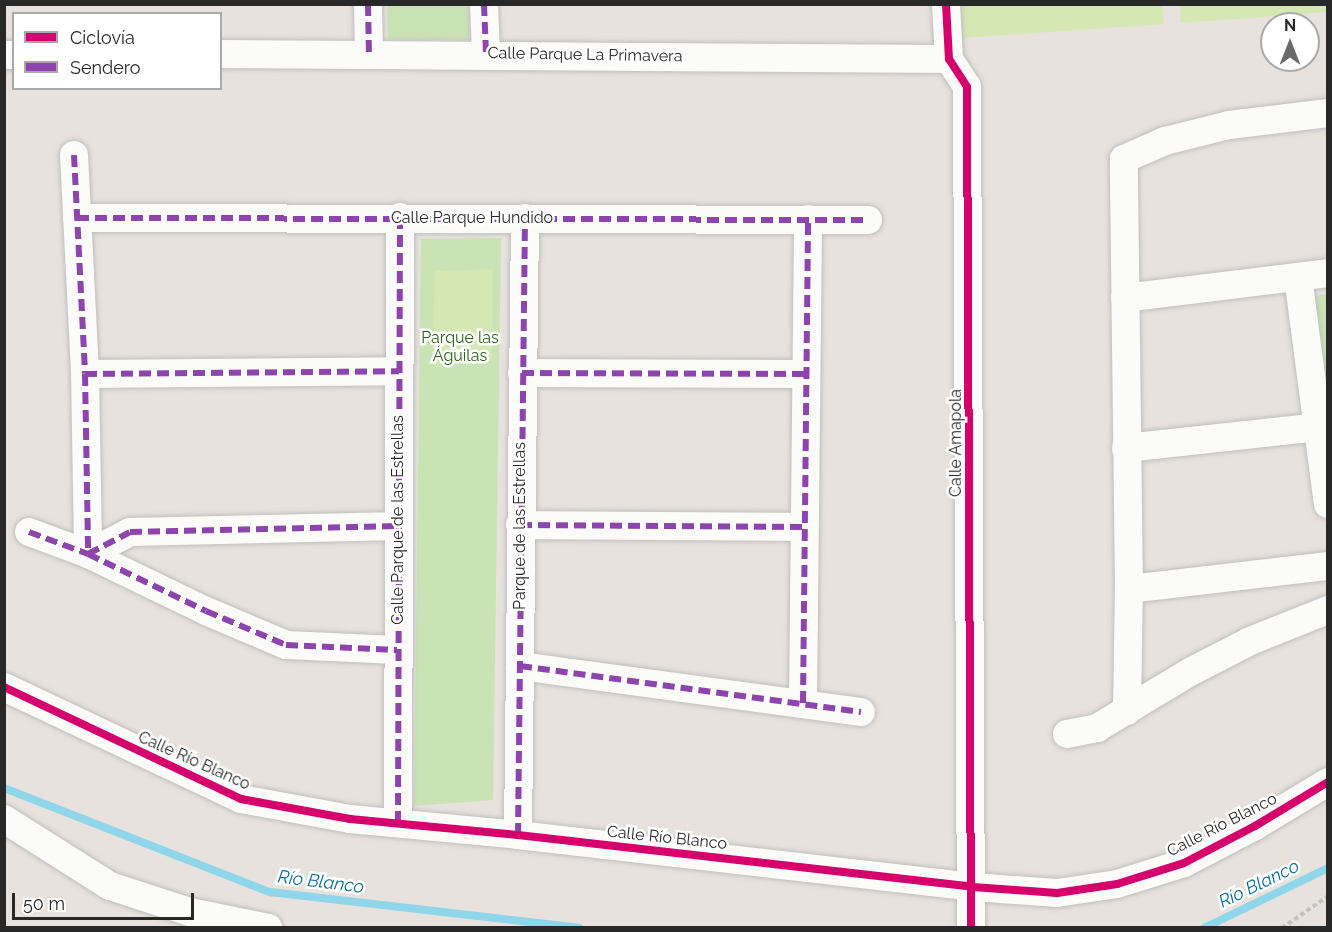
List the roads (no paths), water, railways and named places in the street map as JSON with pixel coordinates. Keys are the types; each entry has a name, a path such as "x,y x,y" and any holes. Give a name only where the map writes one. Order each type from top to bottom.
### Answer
{"street":[{"path":"368,4 369,54"},
{"path":"484,4 486,54"},
{"name":"Calle Amapola","path":"946,4 949,59 967,87 972,924"},
{"name":"Calle Parque La Primavera","path":"222,54 486,54 949,59"},
{"path":"1127,711 1129,589 1124,159 1165,141 1229,125 1328,113"},
{"path":"74,155 85,374 88,554"},
{"name":"Calle Parque Hundido","path":"77,218 400,217 868,220"},
{"name":"Calle Parque de las Estrellas","path":"398,823 400,217"},
{"name":"Parque de las Estrellas","path":"518,835 525,218"},
{"path":"803,704 808,219"},
{"path":"1125,298 1328,273"},
{"path":"1298,277 1328,504"},
{"path":"85,374 399,371"},
{"path":"522,374 806,374"},
{"path":"1126,448 1318,427"},
{"path":"520,525 804,527"},
{"path":"88,554 130,532 399,526"},
{"path":"29,532 88,554 206,611 286,645 397,650"},
{"path":"1129,589 1328,566"},
{"path":"1067,735 1097,728 1192,671 1250,641 1328,610"},
{"path":"520,666 861,712"},
{"name":"Calle Río Blanco","path":"4,687 241,799 350,819 518,835 973,887 1057,893 1117,884 1184,863 1255,826 1328,782"},
{"path":"4,819 110,886 190,912 250,926"}],"waterway":[{"name":"Río Blanco","path":"4,788 270,892 579,928"},
{"name":"Río Blanco","path":"1204,928 1328,868"}],"park label":[{"name":"Parque las Águilas","path":"460,347"}]}
